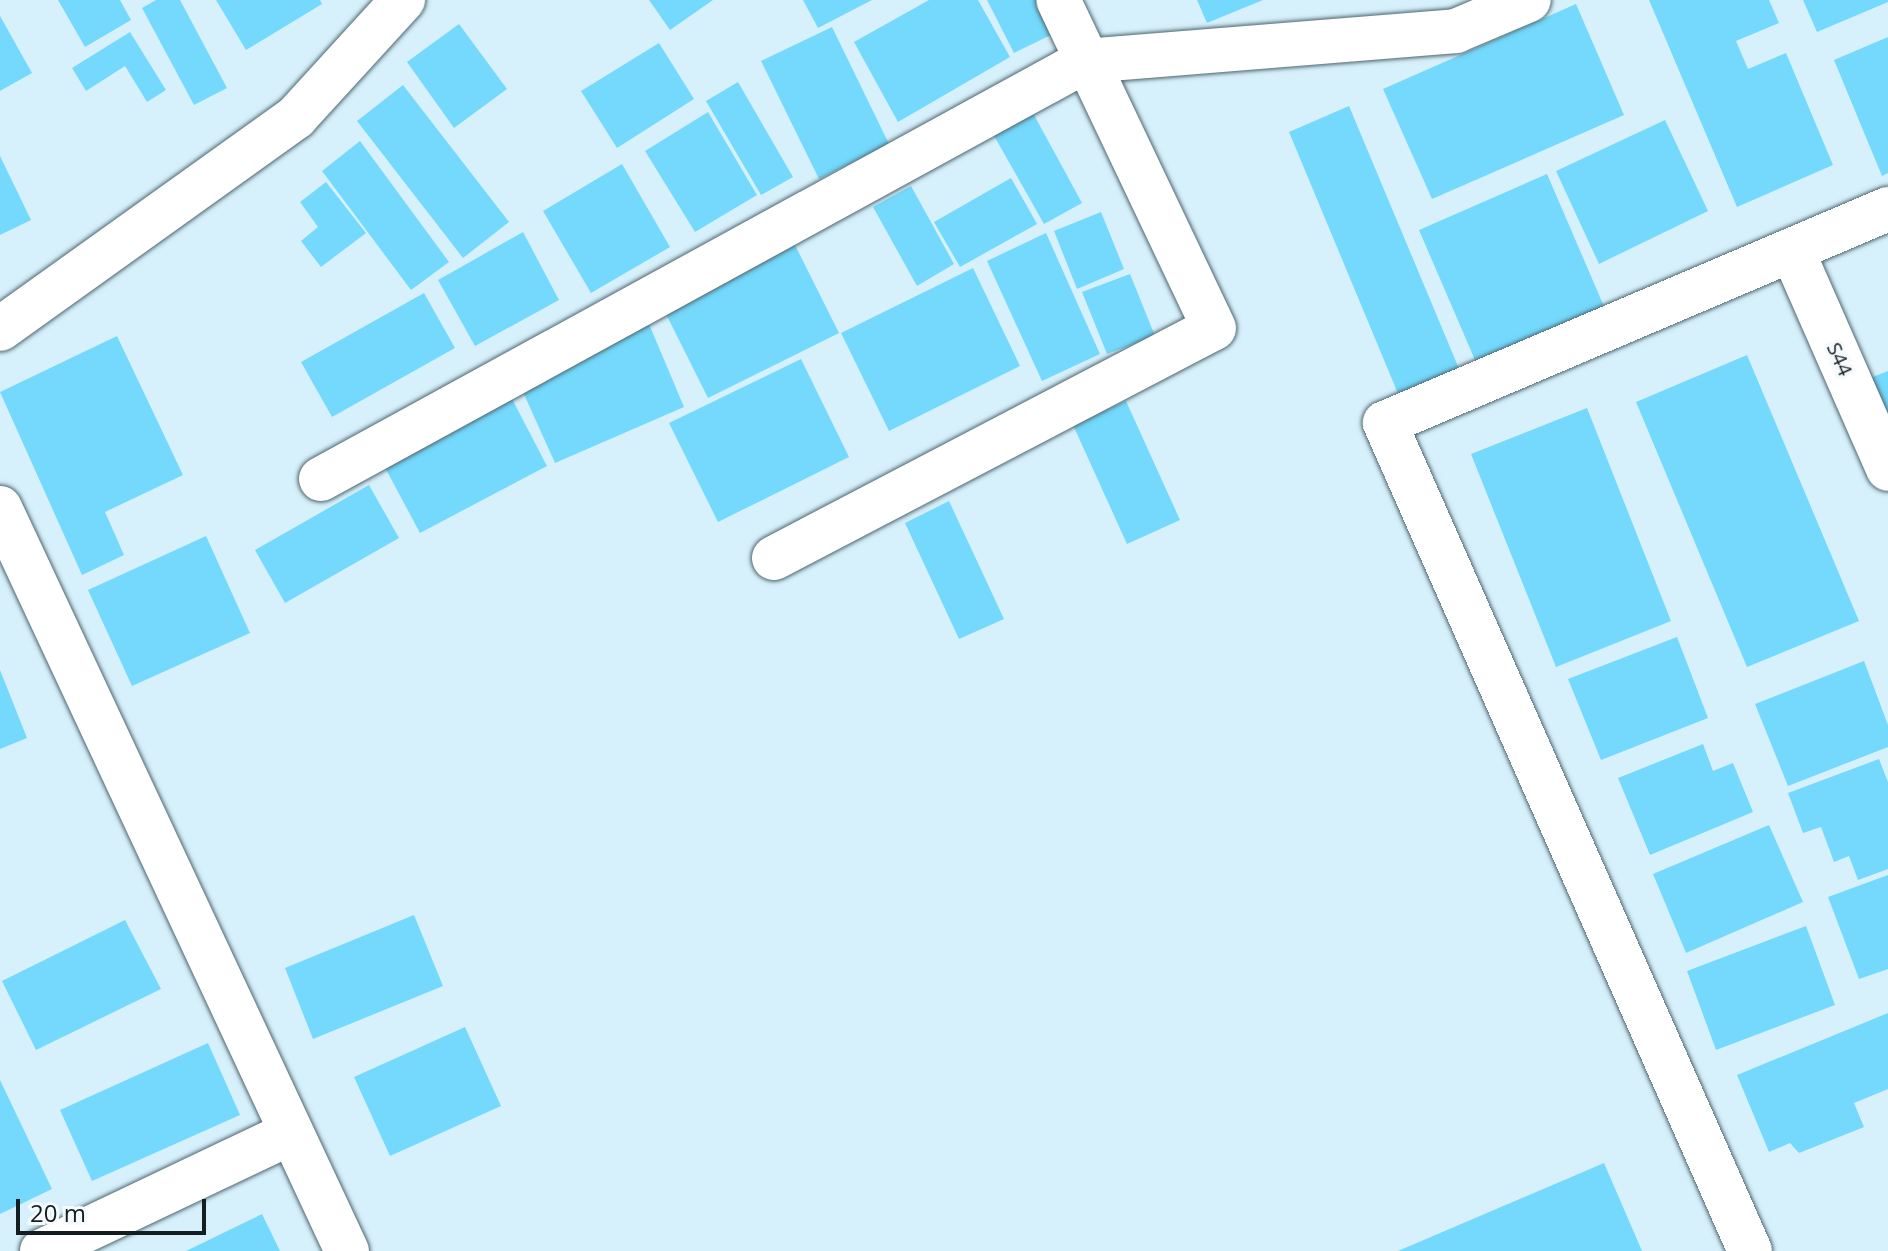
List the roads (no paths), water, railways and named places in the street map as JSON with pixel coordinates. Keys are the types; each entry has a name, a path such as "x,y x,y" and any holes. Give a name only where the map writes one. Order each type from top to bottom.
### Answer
{"street":[{"path":"0,329 296,117 403,0"},
{"path":"774,558 1214,328 1058,0"},
{"path":"321,479 1085,61 1456,31 1529,0"},
{"path":"1750,1251 1385,423 1888,209"},
{"name":"S44","path":"1792,250 1888,469"},
{"path":"0,508 347,1251"},
{"path":"42,1251 291,1133"}]}
